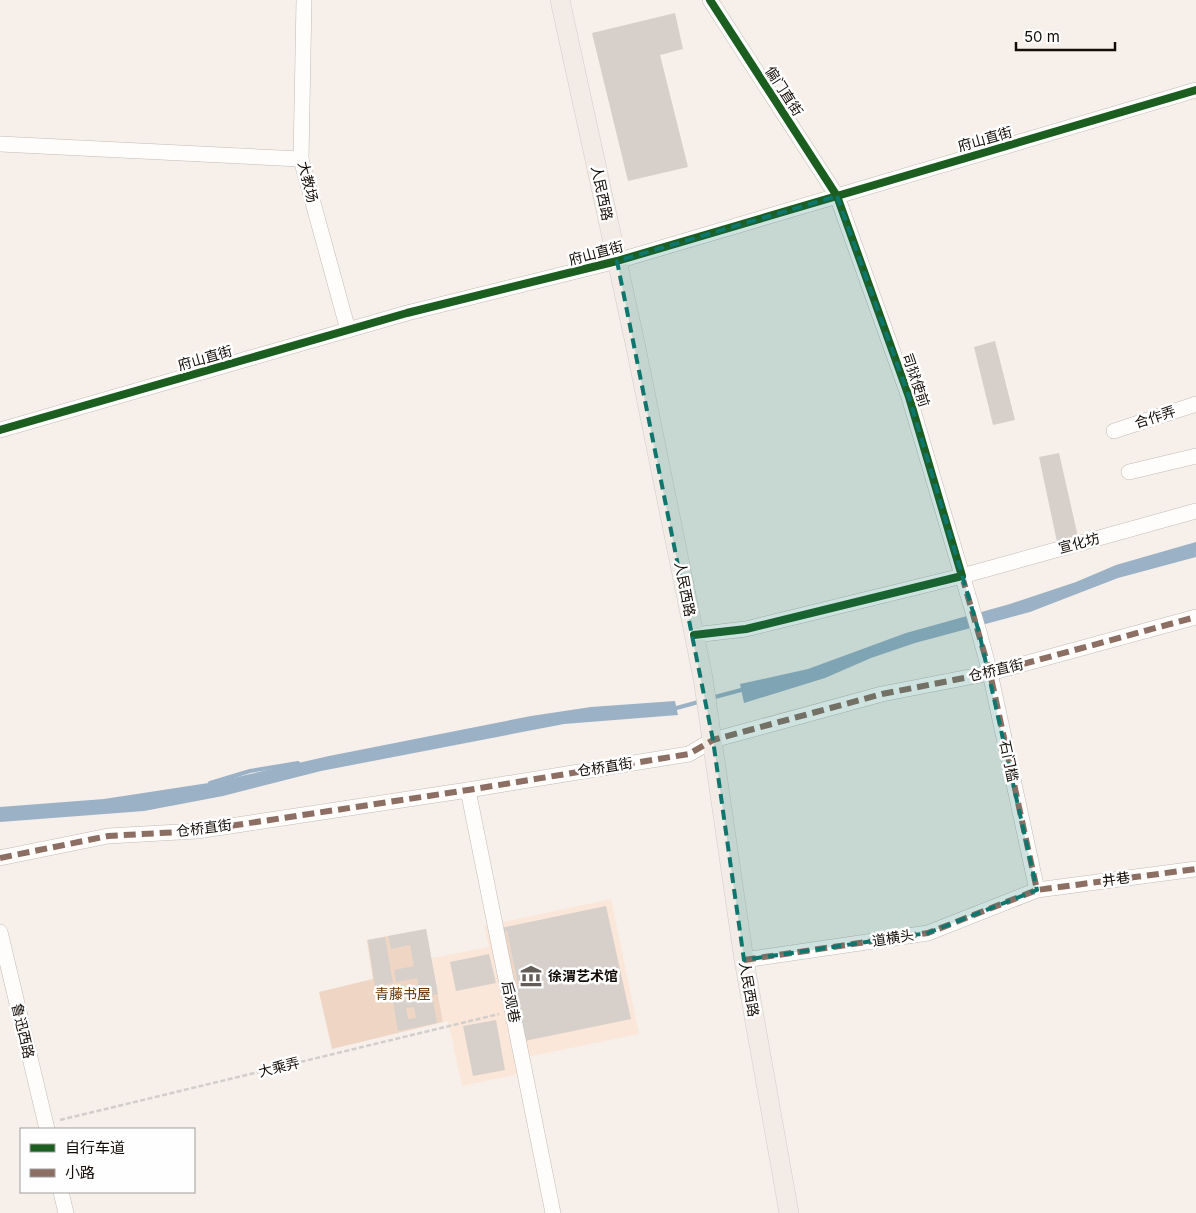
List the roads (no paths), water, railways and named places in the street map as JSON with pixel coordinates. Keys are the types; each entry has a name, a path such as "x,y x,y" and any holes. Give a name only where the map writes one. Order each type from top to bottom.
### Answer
{"main road":[{"name":"人民西路","path":"560,0 617,261 703,678 744,960 788,1213"}],"street":[{"name":"大教场","path":"304,0 301,159 348,330"},
{"name":"偏门直街","path":"710,0 837,196"},
{"name":"府山直街","path":"0,430 348,330 617,261 1196,90"},
{"path":"0,144 301,159"},
{"name":"司狱使前","path":"837,196 909,397 979,632"},
{"name":"合作弄","path":"1114,431 1196,404"},
{"path":"1129,472 1196,456"},
{"name":"宣化坊","path":"694,636 746,629 962,576 1196,511"},
{"name":"仓桥直街","path":"0,858 108,836 197,830 468,790 689,754 713,740 882,694 990,672 1196,617"},
{"name":"石门槛","path":"979,632 990,672 1037,890"},
{"name":"后观巷","path":"468,790 553,1213"},
{"name":"井巷","path":"1037,890 1196,869"},
{"name":"道横头","path":"744,960 928,933 1037,890"},
{"name":"鲁迅西路","path":"0,932 46,1126"},
{"path":"61,1193 66,1213"}],"water":[{"path":"1196,542 1196,557 1118,578 1030,612 915,643 871,658 825,678 744,703 740,684 808,669 906,633 1010,604 1076,582 1116,565"},
{"path":"675,701 678,715 564,724 321,771 223,796 144,811 0,822 0,807 104,799 215,782 329,756 531,716 591,707"}],"waterway":[{"path":"711,698 745,689"},
{"path":"673,709 702,701"},
{"path":"210,783 250,771 298,763"}],"place":[{"name":"徐渭艺术馆","path":"531,976"}],"park label":[{"name":"青藤书屋","path":"403,994"}]}
